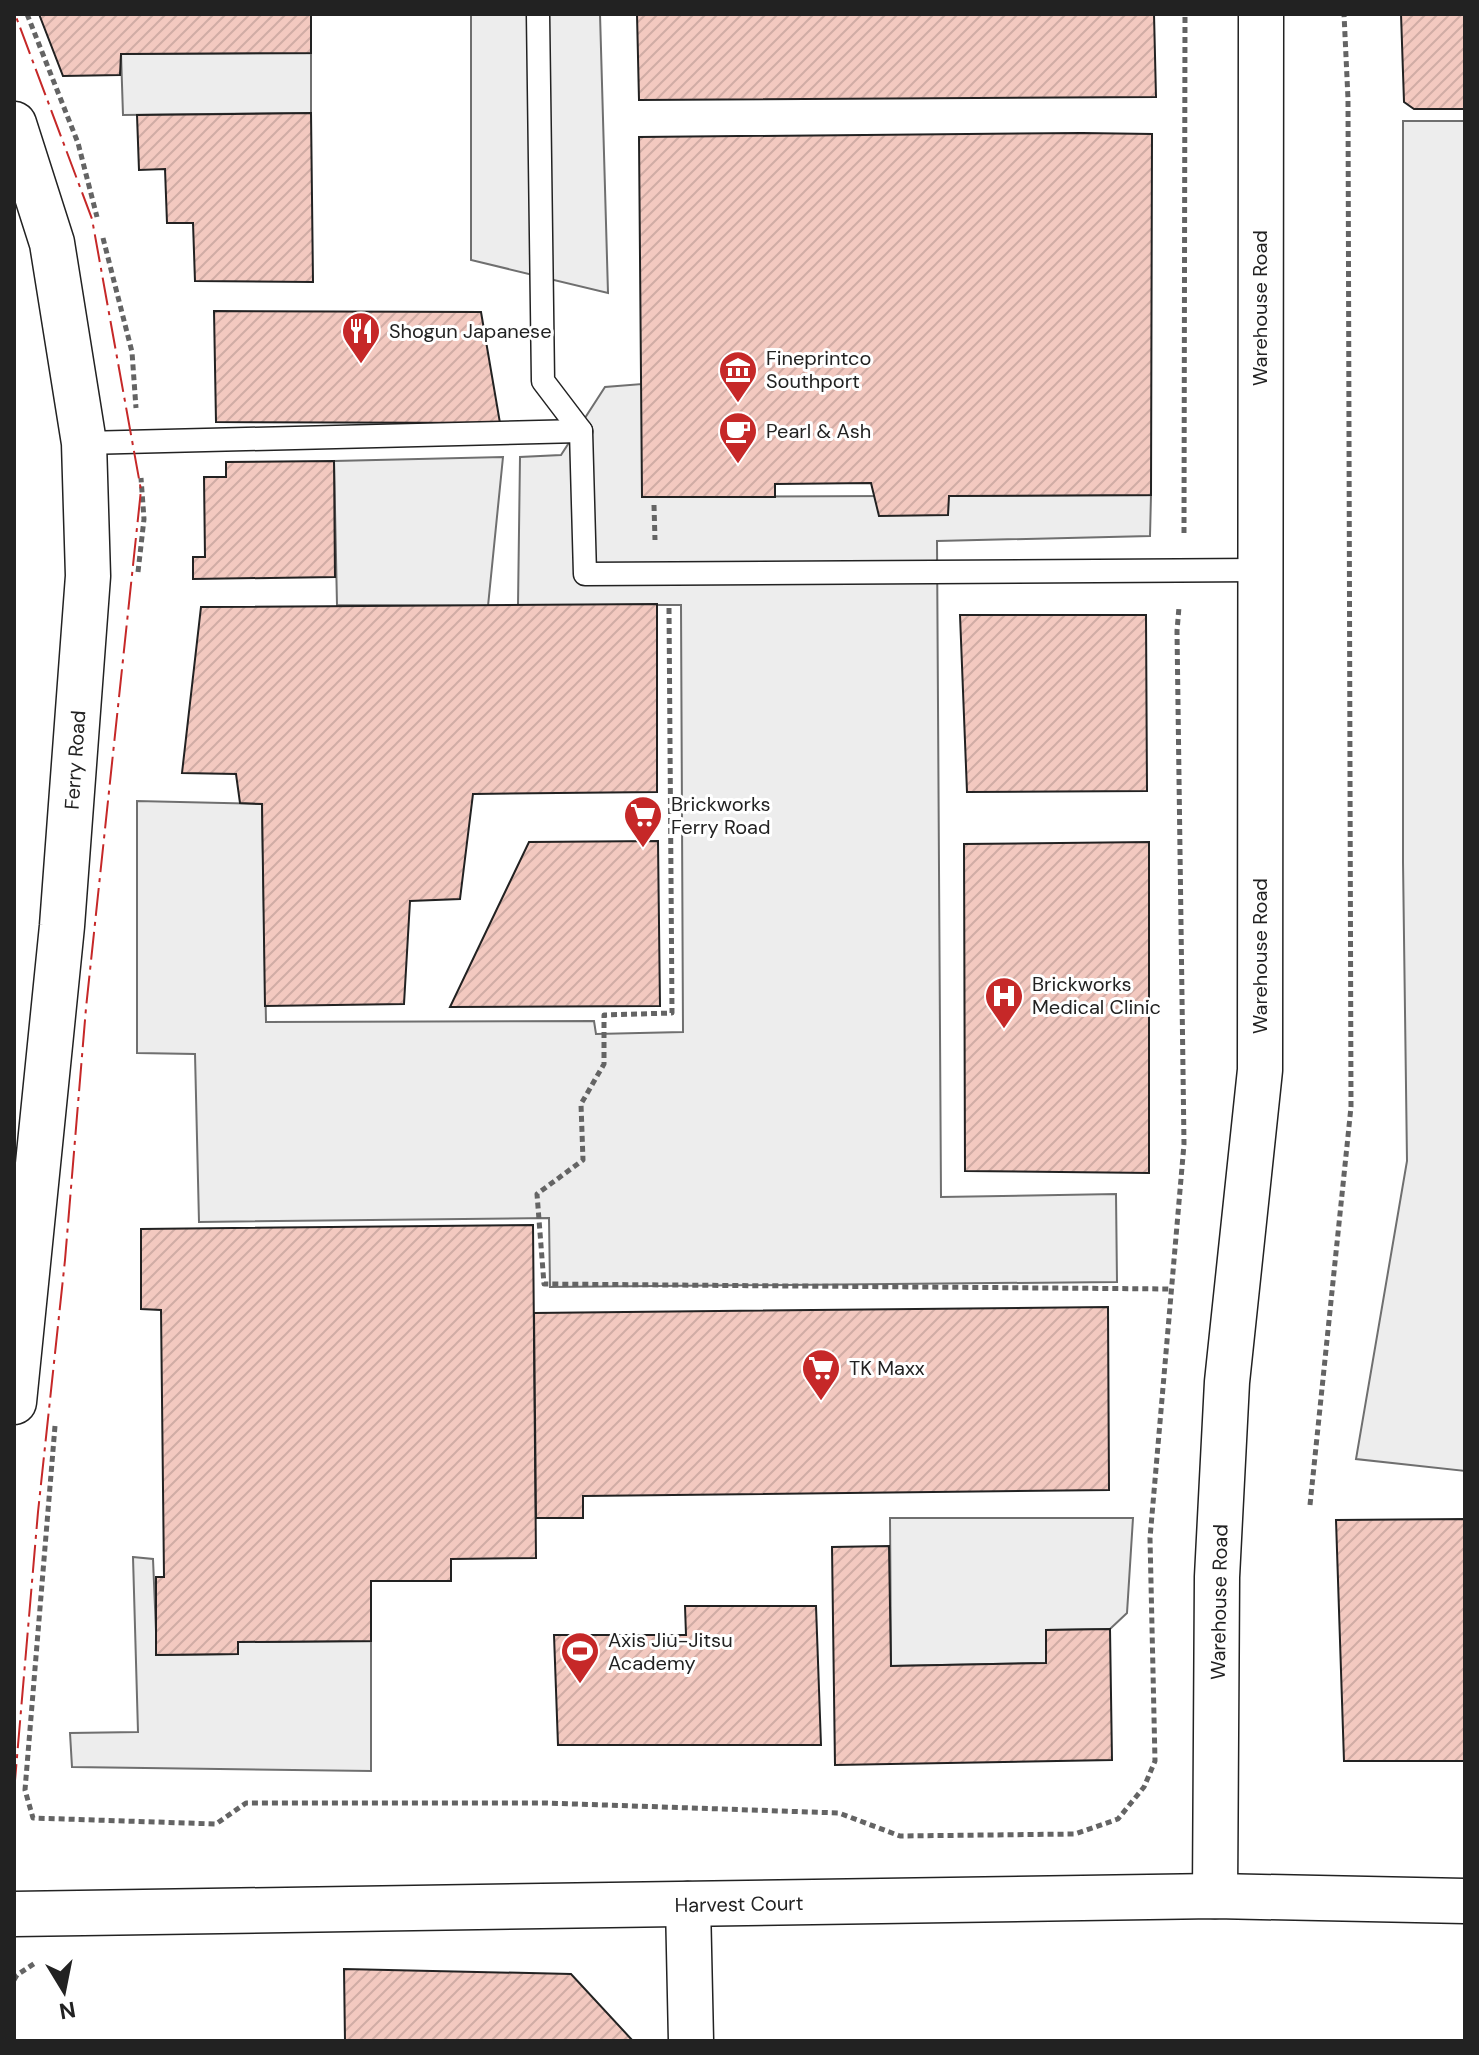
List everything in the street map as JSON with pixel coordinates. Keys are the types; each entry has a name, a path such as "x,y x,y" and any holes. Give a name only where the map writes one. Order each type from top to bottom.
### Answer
{"street":[{"name":"Warehouse Road","path":"1215,1896 1217,1577 1227,1382 1260,1070 1261,14"},
{"name":"Ferry Road","path":"14,124 52,243 84,443 88,576 62,926 14,1402"},
{"name":"Harvest Court","path":"14,1914 1215,1896 1465,1901"},
{"path":"688,1904 691,2041"}],"lane":[{"path":"538,14 543,381 581,431 585,574 1259,570"},
{"path":"84,443 581,431"}],"path":[{"path":"27,14 78,143 97,218"},
{"path":"57,1411 25,1790 33,1818 216,1824 246,1803 546,1803 839,1813 900,1836 1075,1834 1118,1819 1144,1787 1155,1761 1150,1538 1184,1144 1177,631 1185,529 1185,14"},
{"path":"1310,1505 1351,1107 1348,115 1344,14"},
{"path":"101,233 132,352 144,519 137,582"},
{"path":"654,505 654,537 669,591 672,1013 604,1015 604,1064 581,1104 583,1160 537,1194 544,1284 1172,1289"}],"shaded area":[{"path":"471,14 600,14 608,293 471,260"},
{"path":"311,53 311,113 123,115 121,54"},
{"path":"1403,121 1465,121 1465,1471 1356,1459 1407,1161 1403,862"},
{"path":"642,384 643,497 1151,495 1150,536 937,541 941,1197 1116,1194 1117,1282 550,1287 549,1218 199,1222 195,1054 137,1053 137,801 262,804 266,1022 594,1021 596,1034 683,1032 681,605 518,605 520,457 561,455 605,387"},
{"path":"503,457 488,606 337,605 334,461"},
{"path":"890,1518 1133,1518 1127,1613 1110,1629 1046,1630 1046,1663 891,1666"},
{"path":"133,1557 153,1559 157,1655 237,1654 238,1642 371,1641 371,1771 72,1767 70,1733 138,1732"}],"building":[{"path":"39,14 311,14 311,53 121,54 120,75 63,76"},
{"path":"637,14 1154,14 1156,97 639,100"},
{"path":"1401,14 1465,14 1465,109 1414,109 1404,102"},
{"path":"311,113 313,282 195,281 193,223 167,223 165,169 139,170 137,115"},
{"path":"1152,134 1151,495 949,496 948,515 879,516 871,483 775,484 775,497 642,497 639,137"},
{"path":"214,311 481,312 500,423 216,422"},
{"path":"334,461 335,577 193,579 193,557 205,557 204,477 226,477 226,462"},
{"path":"657,604 657,792 473,794 460,899 410,901 404,1004 265,1006 262,804 240,803 236,774 182,773 201,607"},
{"path":"960,615 1146,615 1147,791 967,792"},
{"path":"658,841 660,1006 450,1007 529,842"},
{"path":"1149,842 1149,1173 965,1171 964,844"},
{"path":"533,1225 536,1558 451,1559 451,1581 371,1581 371,1641 238,1642 238,1654 156,1655 156,1577 164,1577 161,1310 141,1309 141,1229"},
{"name":"TK Maxx","path":"1108,1307 1109,1490 583,1496 583,1518 536,1518 534,1313"},
{"path":"1465,1519 1465,1761 1344,1761 1336,1520"},
{"path":"889,1546 891,1666 1046,1663 1046,1630 1110,1629 1112,1760 835,1765 832,1547"},
{"path":"685,1606 816,1606 821,1745 558,1745 554,1635 686,1635"},
{"path":"344,1969 571,1974 633,2041 345,2041"}],"power":[{"path":"14,1792 86,1008 141,490 92,219 15,14"}],"place":[{"name":"Shogun Japanese","path":"361,365"},
{"name":"Fineprintco Southport","path":"738,404"},
{"name":"Pearl & Ash","path":"738,465"},
{"name":"Brickworks Ferry Road","path":"643,849"},
{"name":"Brickworks Medical Clinic","path":"1004,1030"},
{"name":"TK Maxx","path":"821,1402"},
{"name":"Axis Jiu-Jitsu Academy","path":"580,1685"}]}
